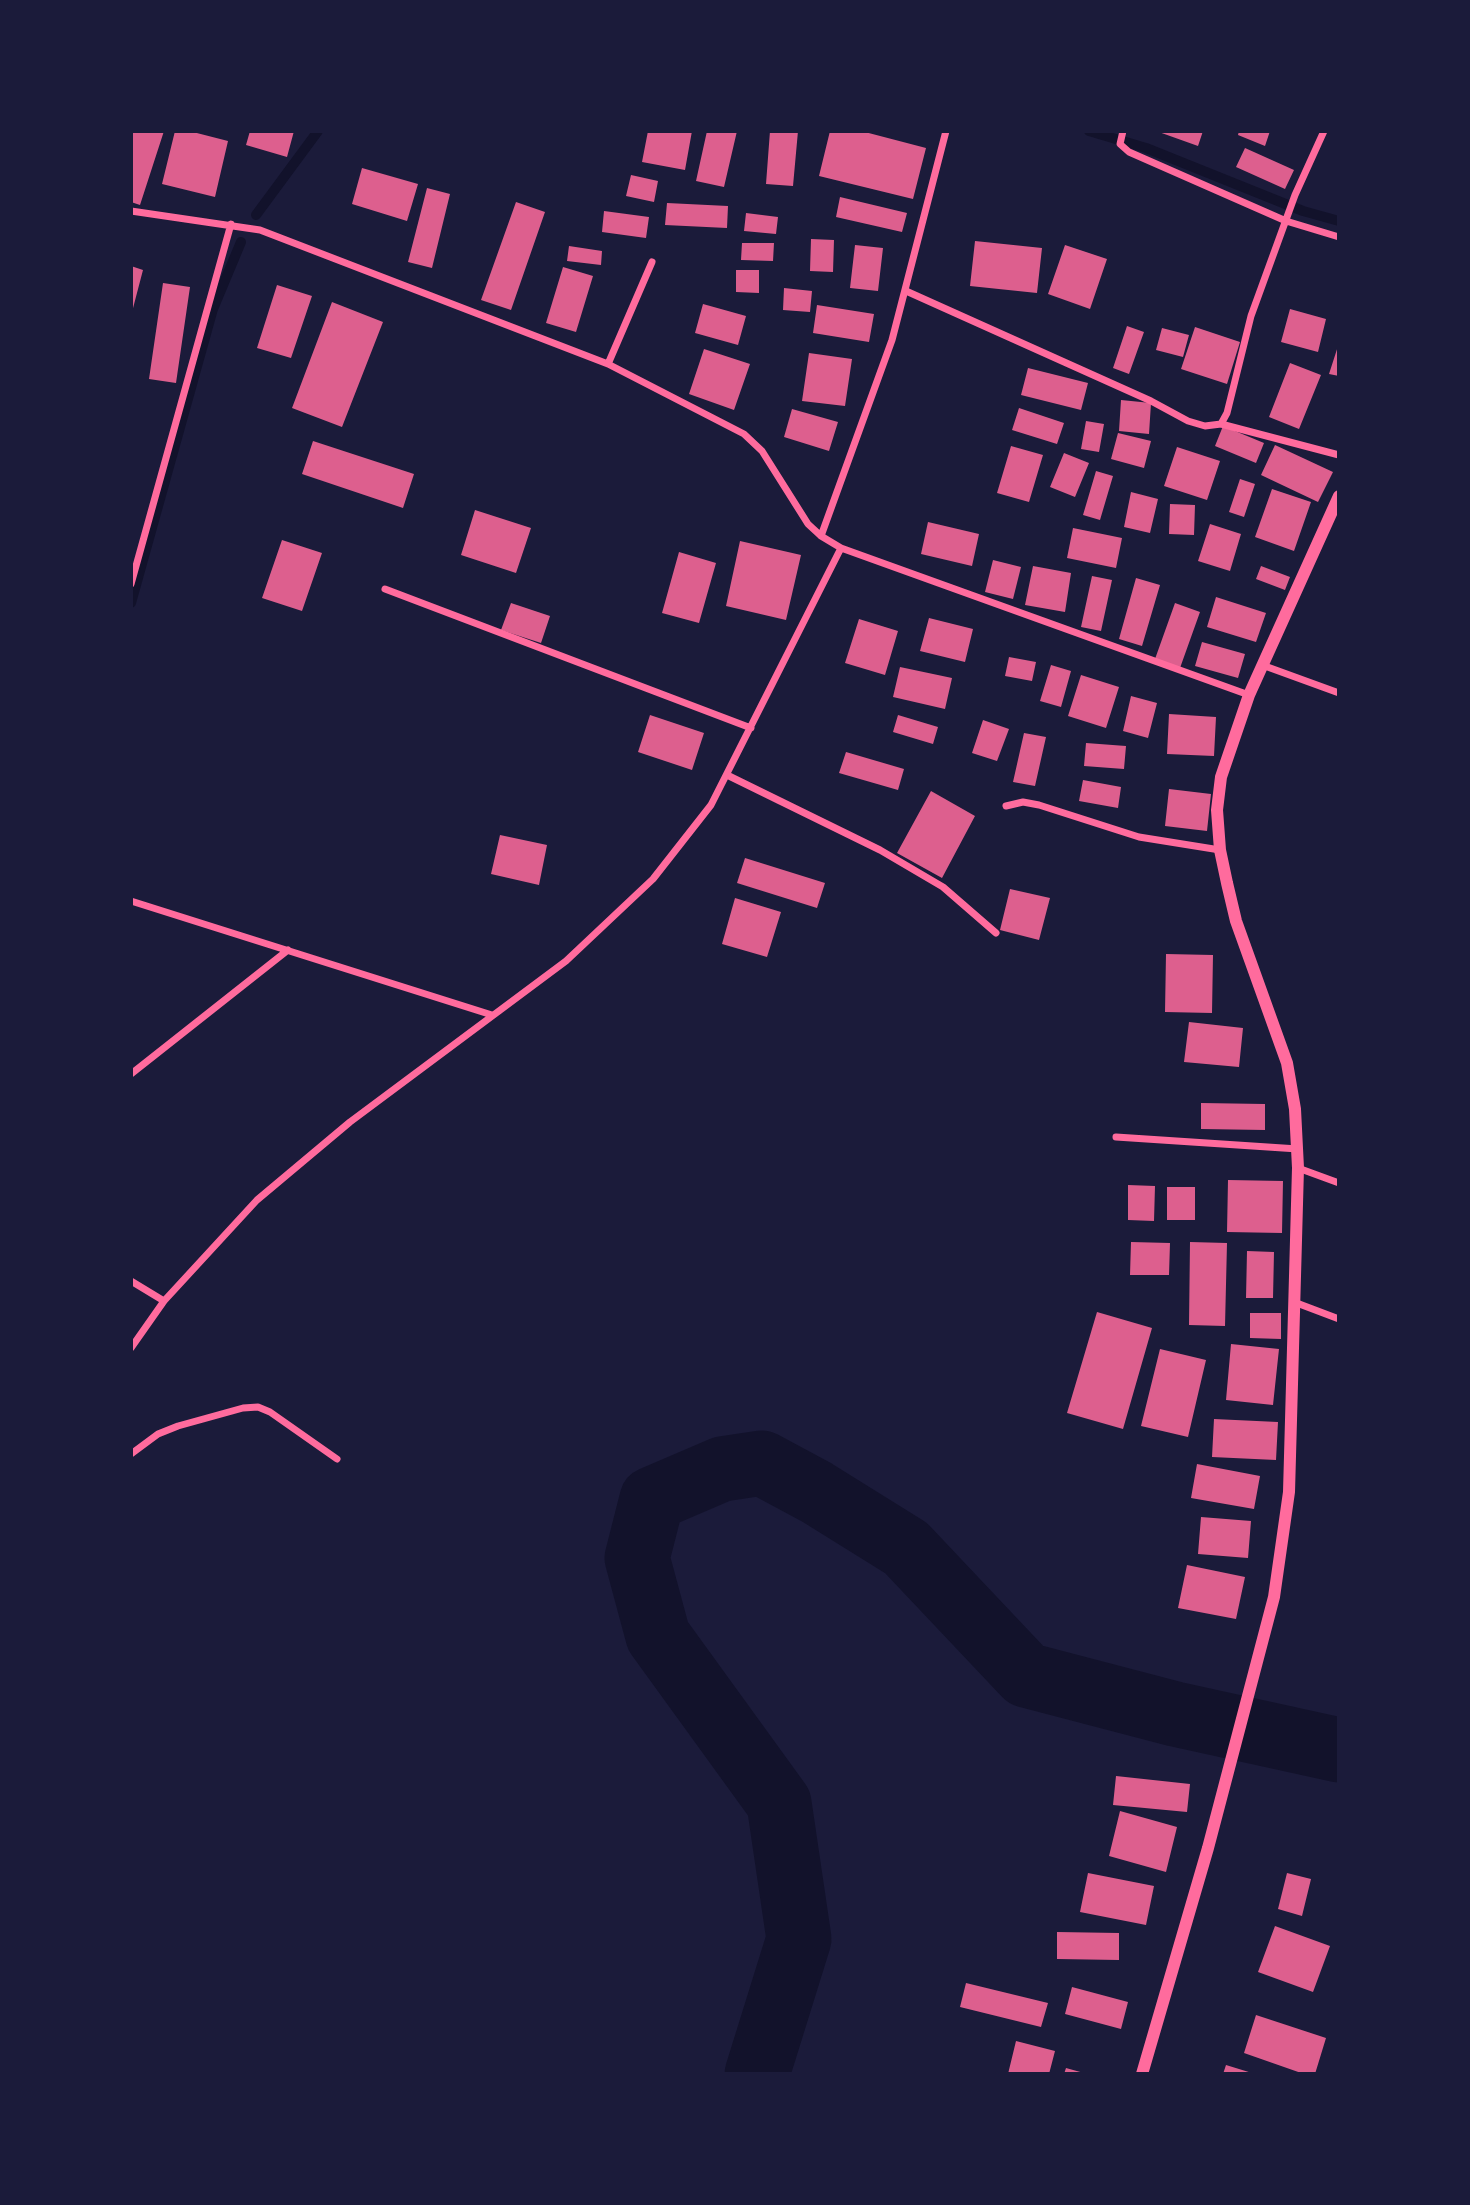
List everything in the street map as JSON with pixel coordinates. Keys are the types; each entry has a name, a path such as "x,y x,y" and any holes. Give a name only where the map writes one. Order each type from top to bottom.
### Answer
{"street":[{"path":"821,536 892,340 946,131"},
{"path":"1123,131 1119,144 1129,152 1286,219 1339,237"},
{"path":"1221,424 1227,413 1251,316 1295,195 1324,131"},
{"path":"131,211 260,230 608,364 744,434 762,451 808,524 841,548 1249,695"},
{"path":"131,584 231,224"},
{"path":"608,364 652,262"},
{"path":"906,291 1151,401 1188,421 1205,426 1221,424 1339,455"},
{"path":"1142,2074 1208,1849 1274,1597 1289,1492 1298,1168 1295,1109 1287,1063 1236,920 1220,850 1217,810 1221,777 1249,695 1339,496"},
{"path":"131,1348 164,1301 257,1200 350,1122 566,961 653,879 711,805 841,548"},
{"path":"386,589 751,728"},
{"path":"1262,665 1339,693"},
{"path":"727,775 880,850 943,887 996,933"},
{"path":"1006,806 1023,802 1139,836 1220,850"},
{"path":"131,901 492,1015"},
{"path":"132,1072 288,950"},
{"path":"1116,1137 1298,1149"},
{"path":"1298,1168 1339,1183"},
{"path":"131,1281 164,1301"},
{"path":"1293,1302 1339,1320"},
{"path":"131,1454 158,1434 178,1426 258,1407 270,1412 337,1460"}],"building":[{"path":"131,131 164,131 140,205 131,202"},
{"path":"175,131 189,131 228,141 215,197 162,184"},
{"path":"250,131 294,131 287,157 246,145"},
{"path":"648,131 692,131 685,170 642,162"},
{"path":"707,131 737,131 724,187 696,181"},
{"path":"770,131 798,131 793,186 766,184"},
{"path":"830,131 861,131 926,148 913,199 819,176"},
{"path":"1156,131 1203,131 1198,146"},
{"path":"1239,131 1270,131 1265,146 1238,135"},
{"path":"1245,148 1294,170 1285,189 1236,167"},
{"path":"362,168 418,184 407,221 352,204"},
{"path":"631,175 658,181 654,202 626,196"},
{"path":"427,188 450,194 432,268 408,262"},
{"path":"840,197 907,213 902,232 836,217"},
{"path":"516,202 545,212 511,310 481,300"},
{"path":"667,203 728,206 727,228 665,225"},
{"path":"604,211 649,217 646,238 602,232"},
{"path":"746,213 778,217 776,234 744,231"},
{"path":"811,239 834,240 833,272 810,271"},
{"path":"975,241 1042,248 1037,293 970,286"},
{"path":"742,243 774,243 773,261 741,260"},
{"path":"855,245 883,248 878,291 850,288"},
{"path":"1065,245 1107,259 1090,309 1048,294"},
{"path":"569,246 602,251 601,265 567,261"},
{"path":"131,266 143,270 132,312 131,312"},
{"path":"563,267 593,276 576,332 546,323"},
{"path":"736,270 759,270 759,293 736,292"},
{"path":"163,283 190,287 176,383 149,379"},
{"path":"277,285 312,296 291,358 257,348"},
{"path":"784,288 812,291 810,312 783,310"},
{"path":"332,302 383,322 342,427 292,408"},
{"path":"703,304 746,316 738,345 695,333"},
{"path":"817,305 874,314 869,342 813,333"},
{"path":"1290,309 1326,319 1318,352 1281,342"},
{"path":"1127,326 1144,332 1129,374 1113,368"},
{"path":"1195,327 1240,342 1227,384 1181,369"},
{"path":"1162,328 1189,335 1183,357 1156,350"},
{"path":"1339,343 1339,376 1329,374"},
{"path":"704,349 750,364 734,410 689,394"},
{"path":"809,353 852,359 845,406 802,401"},
{"path":"1290,363 1321,375 1299,429 1269,417"},
{"path":"1028,368 1088,383 1081,410 1021,395"},
{"path":"1121,400 1151,403 1149,434 1119,431"},
{"path":"1019,408 1064,423 1057,444 1012,430"},
{"path":"792,409 838,422 829,451 784,437"},
{"path":"1086,421 1104,424 1099,452 1081,449"},
{"path":"1223,426 1264,443 1256,463 1215,446"},
{"path":"1118,433 1151,441 1144,468 1111,459"},
{"path":"313,441 414,474 403,508 302,474"},
{"path":"1275,445 1333,472 1318,502 1261,475"},
{"path":"1011,446 1043,455 1029,502 997,493"},
{"path":"1177,447 1220,461 1207,500 1164,486"},
{"path":"1064,453 1089,463 1075,497 1050,487"},
{"path":"1096,471 1113,476 1100,520 1083,515"},
{"path":"1240,479 1255,484 1244,517 1229,512"},
{"path":"1272,489 1311,502 1294,551 1255,537"},
{"path":"1131,492 1158,499 1150,533 1124,527"},
{"path":"1170,504 1195,505 1194,535 1169,534"},
{"path":"475,510 531,528 516,573 461,555"},
{"path":"928,522 979,534 972,566 921,554"},
{"path":"1210,524 1241,534 1230,571 1198,561"},
{"path":"1073,528 1122,538 1116,568 1067,558"},
{"path":"282,540 322,553 302,611 262,598"},
{"path":"740,541 801,555 786,620 726,606"},
{"path":"679,552 716,563 699,623 662,613"},
{"path":"993,560 1021,567 1013,599 985,592"},
{"path":"1033,566 1071,573 1065,612 1025,605"},
{"path":"1261,566 1290,577 1285,590 1256,579"},
{"path":"1092,576 1112,580 1101,631 1081,627"},
{"path":"1136,578 1160,585 1142,646 1119,639"},
{"path":"1216,597 1266,613 1256,642 1207,627"},
{"path":"511,603 550,616 541,643 501,630"},
{"path":"1175,603 1200,612 1180,668 1155,659"},
{"path":"929,618 973,629 965,662 920,651"},
{"path":"859,619 898,631 885,675 845,663"},
{"path":"1202,642 1245,654 1238,678 1195,666"},
{"path":"1009,657 1036,662 1032,681 1005,676"},
{"path":"1051,665 1071,671 1061,707 1040,701"},
{"path":"900,667 952,678 945,709 893,697"},
{"path":"1081,675 1119,687 1106,728 1068,716"},
{"path":"1131,696 1157,703 1148,738 1123,731"},
{"path":"1169,714 1216,717 1214,756 1167,754"},
{"path":"650,715 704,733 692,770 638,752"},
{"path":"898,715 938,727 933,744 893,732"},
{"path":"983,720 1009,729 997,761 972,753"},
{"path":"1024,733 1046,737 1035,786 1013,782"},
{"path":"1086,743 1126,746 1124,769 1084,766"},
{"path":"846,752 904,769 898,790 839,773"},
{"path":"1083,780 1121,787 1118,808 1079,801"},
{"path":"1169,789 1211,794 1207,831 1165,826"},
{"path":"931,791 975,816 942,878 897,853"},
{"path":"500,835 547,845 539,885 491,874"},
{"path":"745,858 825,883 817,908 737,883"},
{"path":"1010,889 1050,898 1039,940 1000,930"},
{"path":"735,898 781,912 767,957 722,944"},
{"path":"1166,954 1213,955 1212,1013 1165,1012"},
{"path":"1189,1022 1243,1028 1239,1067 1184,1062"},
{"path":"1201,1103 1265,1104 1265,1130 1201,1129"},
{"path":"1228,1180 1283,1181 1282,1233 1227,1232"},
{"path":"1128,1185 1155,1186 1154,1221 1128,1220"},
{"path":"1167,1187 1195,1187 1195,1220 1167,1220"},
{"path":"1131,1242 1170,1243 1169,1275 1130,1275"},
{"path":"1190,1242 1227,1243 1225,1326 1189,1325"},
{"path":"1247,1251 1274,1252 1273,1298 1246,1298"},
{"path":"1097,1312 1152,1328 1123,1429 1067,1413"},
{"path":"1250,1313 1281,1313 1281,1339 1250,1338"},
{"path":"1231,1344 1279,1349 1273,1405 1226,1400"},
{"path":"1160,1349 1206,1360 1188,1437 1141,1426"},
{"path":"1214,1419 1278,1422 1276,1460 1212,1457"},
{"path":"1197,1464 1260,1476 1254,1509 1191,1498"},
{"path":"1201,1517 1251,1521 1248,1558 1198,1554"},
{"path":"1187,1565 1245,1577 1236,1619 1178,1608"},
{"path":"1116,1776 1190,1784 1187,1812 1113,1805"},
{"path":"1120,1811 1177,1827 1166,1872 1109,1856"},
{"path":"1088,1873 1154,1886 1146,1925 1080,1912"},
{"path":"1287,1873 1311,1879 1302,1916 1278,1909"},
{"path":"1275,1926 1330,1946 1313,1992 1258,1972"},
{"path":"1057,1932 1119,1933 1119,1960 1057,1959"},
{"path":"966,1983 1048,2003 1041,2027 960,2007"},
{"path":"1072,1987 1128,2002 1121,2029 1065,2014"},
{"path":"1256,2015 1326,2038 1315,2074 1304,2074 1244,2053"},
{"path":"1016,2041 1055,2051 1049,2074 1008,2074"},
{"path":"1226,2065 1252,2073 1223,2074"},
{"path":"1066,2068 1084,2073 1084,2074 1064,2074"}],"waterway":[{"path":"256,215 318,131"},
{"path":"1089,131 1146,148 1303,211 1339,221"},
{"path":"131,603 213,309 241,242"},
{"path":"757,2074 799,1939 779,1803 658,1636 637,1558 652,1499 722,1469 762,1463 816,1492 906,1548 1026,1675 1175,1714 1339,1750"}]}
